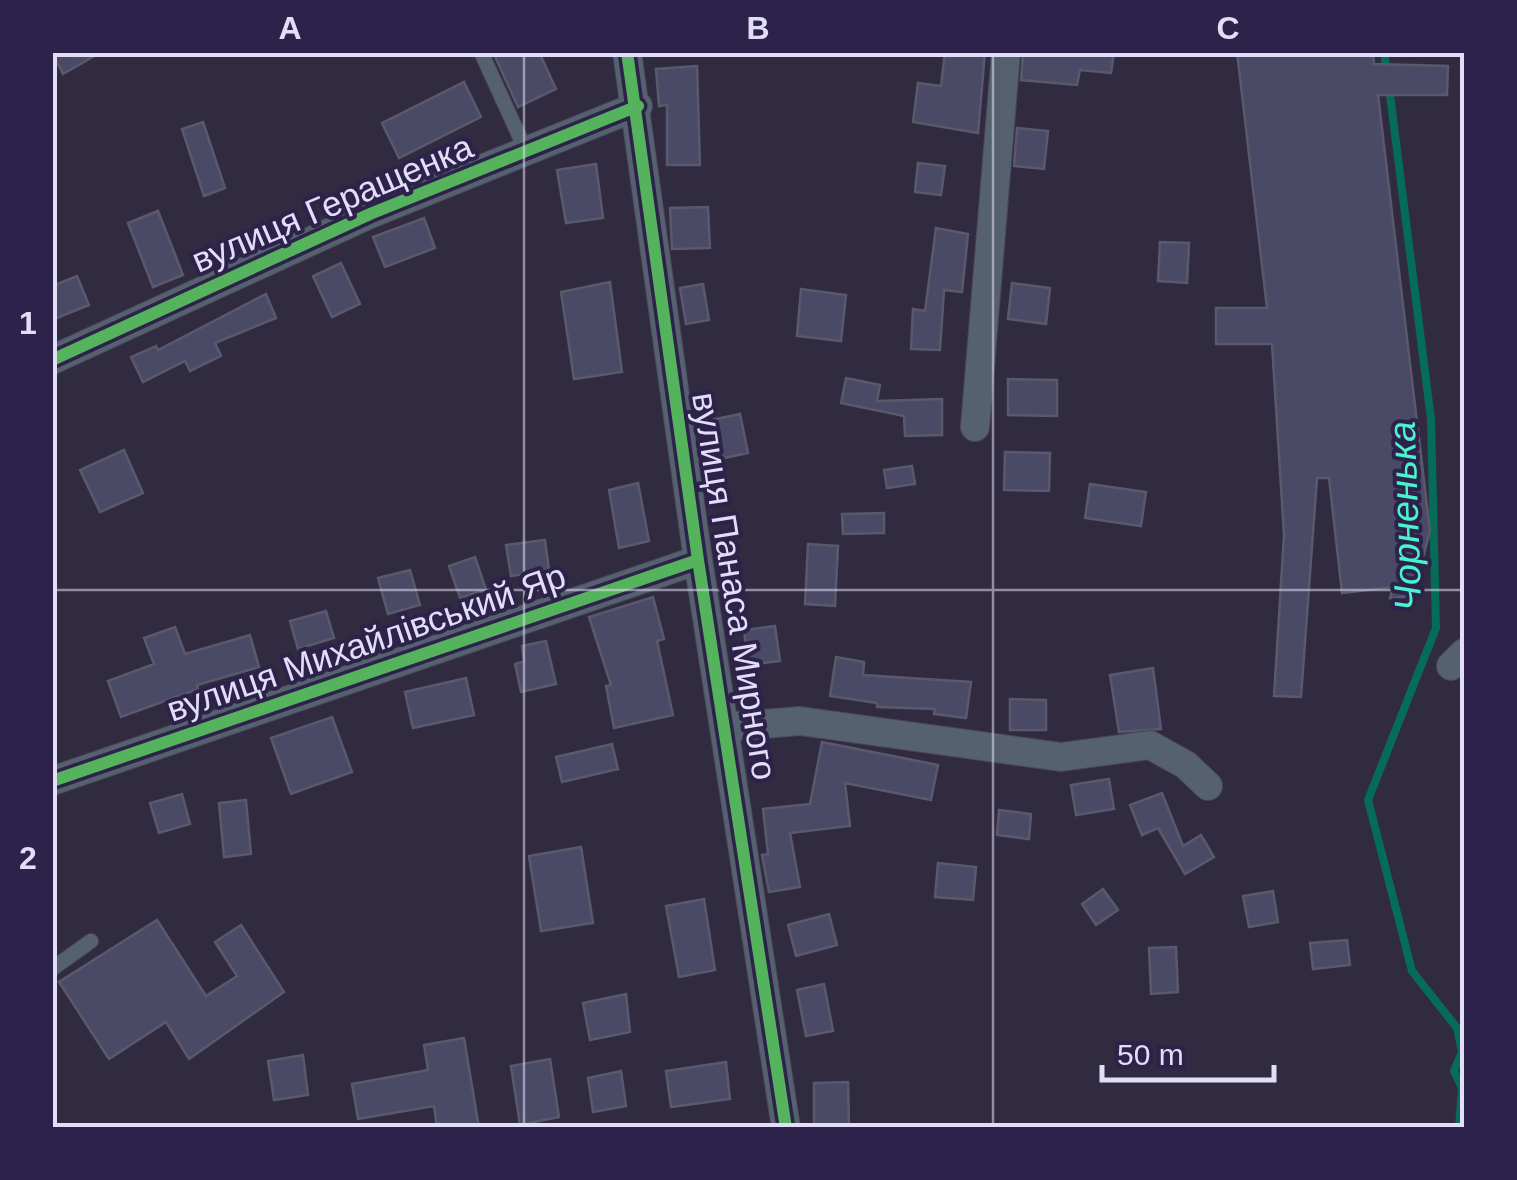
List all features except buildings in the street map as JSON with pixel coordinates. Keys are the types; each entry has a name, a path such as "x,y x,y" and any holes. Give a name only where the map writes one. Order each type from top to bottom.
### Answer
{"street":[{"name":"вулиця Панаса Мирного","path":"628,52 698,560 786,1128"},
{"path":"974,427 1006,52"},
{"name":"вулиця Геращенка","path":"52,360 370,214 527,154 638,106"},
{"name":"вулиця Михайлівський Яр","path":"52,781 698,560"},
{"path":"726,727 800,721 1060,757 1150,744 1186,765 1208,786"}],"lane":[{"path":"481,52 527,154"},
{"path":"52,970 91,941"}],"waterway":[{"name":"Чорненька","path":"1384,52 1387,73"},
{"name":"Чорненька","path":"1389,87 1431,419 1436,628 1368,800 1412,971 1457,1028 1462,1052 1454,1071 1462,1088 1459,1128"}],"cycle path":[{"path":"627,52 698,560 786,1128"},
{"path":"52,360 370,214 638,106"},
{"path":"52,781 698,560"}]}
